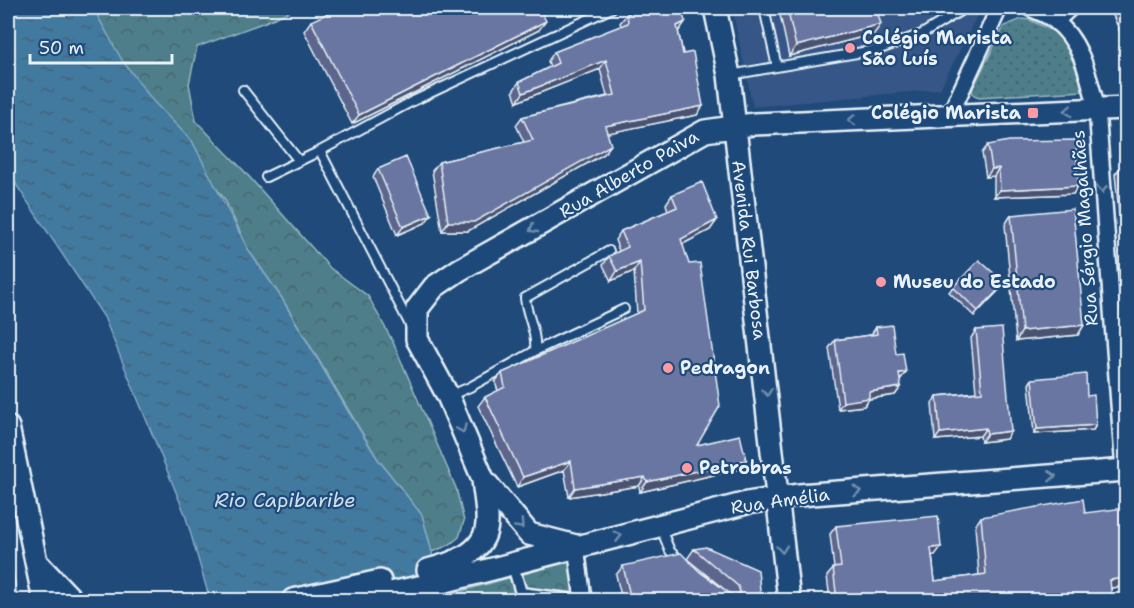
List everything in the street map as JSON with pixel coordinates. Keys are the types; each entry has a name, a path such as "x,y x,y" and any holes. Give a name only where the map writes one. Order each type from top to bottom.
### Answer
{"main road":[{"name":"Avenida Rui Barbosa","path":"715,8 729,75 789,600"},
{"name":"Rua Alberto Paiva","path":"576,546 529,534 483,479 448,396 417,339 417,309 434,287 459,270 705,131 734,126 1126,108"},
{"path":"8,427 44,600"},
{"name":"Rua Amélia","path":"440,574 512,562 778,498 1126,470"},
{"name":"Rua Alberto Paiva","path":"440,574 471,553 487,525 483,479"},
{"path":"34,600 36,562"},
{"path":"36,562 72,600"},
{"path":"293,600 440,574"},
{"path":"358,600 440,574"}],"street":[{"path":"949,117 999,8"},
{"name":"Rua Sérgio Magalhães","path":"1030,8 1056,21 1080,54 1096,109 1126,470"},
{"path":"1056,21 1070,8"},
{"path":"576,546 583,600"},
{"path":"512,562 521,593 575,600"}],"lane":[{"path":"266,177 411,102 612,8"},
{"path":"764,8 777,67"},
{"path":"729,75 880,49 922,34 965,8"},
{"path":"243,90 299,161"},
{"path":"320,151 417,339"},
{"path":"535,351 536,339 526,310 525,298 609,251"},
{"path":"448,396 624,309"},
{"path":"660,525 670,550 687,567"}],"shaded area":[{"name":"Colégio Marista São Luís","path":"732,8 981,8 940,89 753,107"}],"green space":[{"path":"93,8 297,8 197,47 189,84 196,121 330,268 368,296 393,342 456,488 464,521 459,537 449,545 432,552 422,515 377,458 281,297 249,251 225,200 121,60"},
{"path":"1022,19 1030,20 1063,36 1086,84 1085,91 978,97 973,94 972,90 1004,26"},
{"path":"8,542 18,600 8,600"},
{"path":"577,559 587,565 593,600 447,600 451,594"}],"water":[{"name":"Rio Capibaribe","path":"8,8 93,8 122,60 153,101 192,141 249,251 281,297 377,458 422,515 432,552 439,600 210,600 185,514 104,317 17,186 8,165"}],"building":[{"path":"339,8 539,8 546,21 359,115 311,21"},
{"path":"638,8 682,8 685,22 677,26 683,54 693,52 703,106 605,126 611,145 474,222 448,222 439,162 533,140 522,117 615,95 606,60 523,93 519,82 558,63 554,52 628,23 627,14"},
{"path":"787,8 876,8 881,24 796,46"},
{"path":"1119,8 1126,8 1126,14 1123,17"},
{"path":"1076,140 1078,186 1000,190 999,168 992,169 988,145 1009,141"},
{"path":"406,157 431,215 403,227 378,169"},
{"path":"1120,168 1126,168 1126,218"},
{"path":"702,182 717,220 681,239 689,264 700,263 720,406 697,445 740,435 746,460 647,482 645,477 575,488 571,461 523,477 485,397 505,387 502,373 644,310 640,262 617,271 609,256 628,247 621,231 677,207 672,195"},
{"path":"1073,209 1084,325 1022,331 1011,215"},
{"path":"979,260 1005,283 978,311 953,287"},
{"path":"892,325 896,354 903,353 906,372 899,373 901,387 869,392 869,398 843,402 835,340 877,334 876,327"},
{"path":"1002,328 1011,431 987,434 986,428 940,433 937,396 982,392 976,330"},
{"path":"1086,374 1087,396 1094,395 1096,425 1037,429 1032,379"},
{"path":"1083,499 1085,513 1124,508 1126,578 1110,580 1112,600 837,600 833,568 841,567 836,526 938,516 941,547 931,548 935,581 986,574 981,517"},
{"path":"706,547 758,570 761,600 631,600 623,566 681,553 700,572 735,597 740,592 738,586 694,549"}],"place":[{"name":"Colégio Marista São Luís","path":"850,48"},
{"name":"Colégio Marista","path":"1033,113"},
{"name":"Museu do Estado","path":"881,282"},
{"name":"Pedragon","path":"668,368"},
{"name":"Petrobras","path":"687,468"}]}
